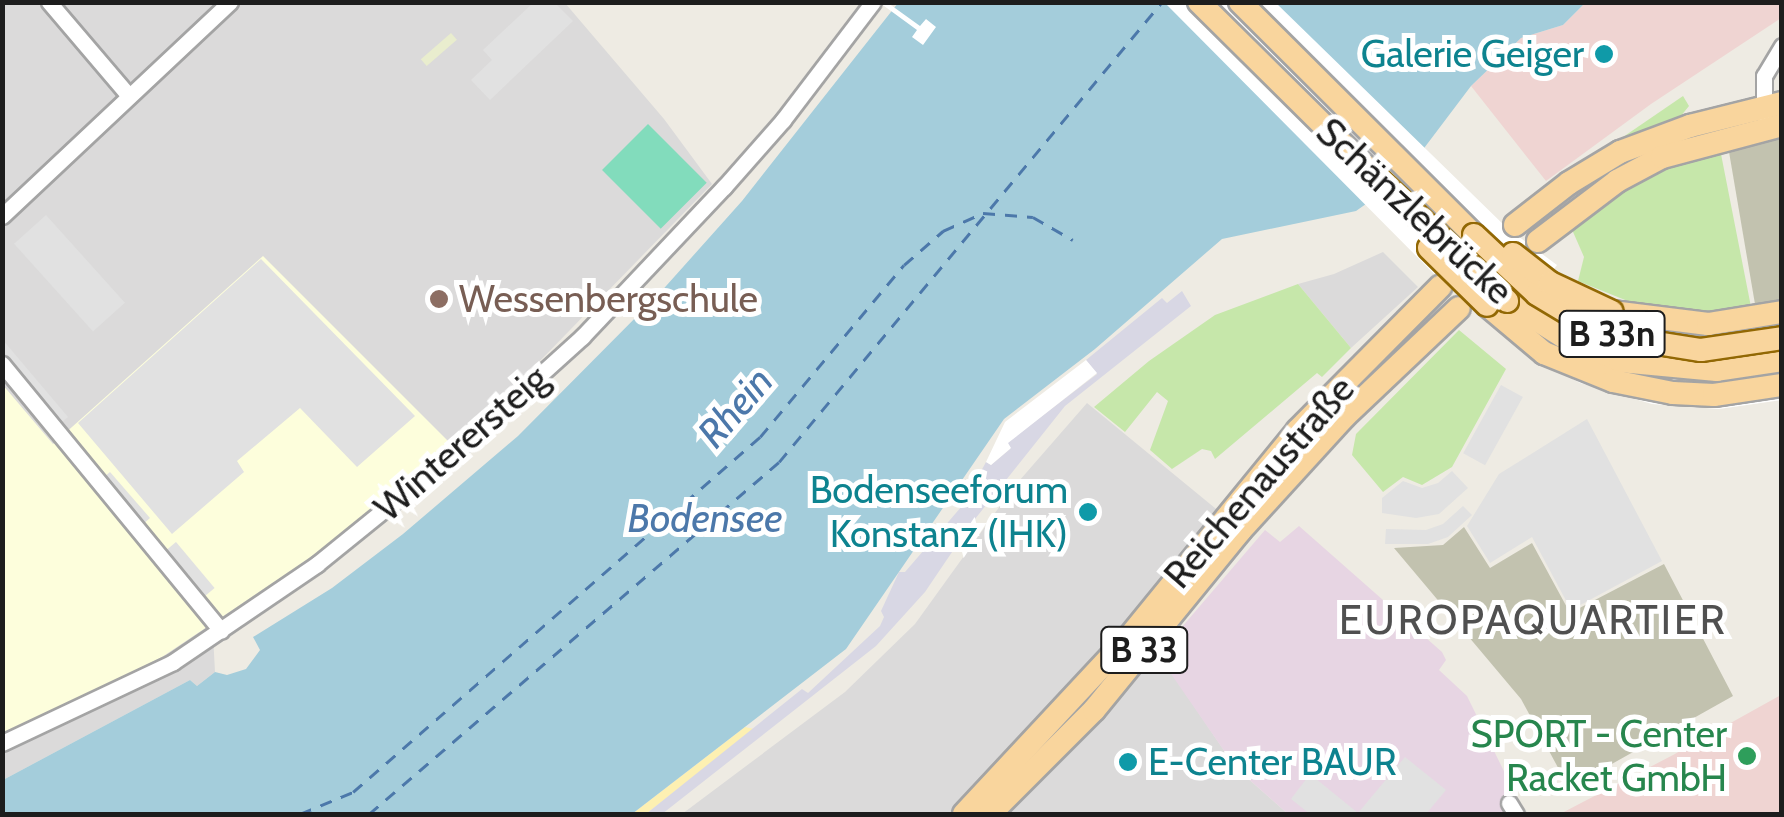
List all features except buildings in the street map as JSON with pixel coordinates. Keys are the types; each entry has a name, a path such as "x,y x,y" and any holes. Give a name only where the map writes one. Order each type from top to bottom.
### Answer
{"main road":[{"name":"Schänzlebrücke","path":"1199,2 1507,301 1578,346 1620,361 1688,370 1782,360"},
{"name":"Schänzlebrücke","path":"1240,2 1537,294 1592,327 1625,338 1701,350 1782,338"},
{"path":"1515,225 1620,152 1690,126 1773,115"},
{"path":"1547,200 1543,214 1545,235 1616,181 1662,157 1773,115"},
{"name":"B 33n","path":"1377,178 1394,212 1455,274 1525,339 1560,362 1613,382 1672,393 1714,395 1782,385"},
{"name":"B 33n","path":"1474,235 1503,245 1550,283 1612,312 1708,324 1782,312"},
{"name":"Reichenaustraße","path":"964,814 1130,636 1298,430 1438,289 1455,290 1457,309 1344,416 1240,531 1094,710 990,814"}],"street":[{"path":"48,2 129,96"},
{"name":"Winterersteig","path":"2,743 173,662 317,564 395,502 582,336 771,134 873,2"},
{"path":"2,216 224,4"},
{"path":"1773,115 1764,76 1782,46"},
{"path":"2,364 222,630"}],"shaded area":[{"path":"3,3 565,3 664,119 712,184 535,366 451,444 316,554 207,627 213,634 215,672 197,686 190,680 3,780"},
{"path":"533,3 555,3 573,21 490,100 471,80 492,60 483,50"},
{"path":"1585,3 1781,3 1781,18 1651,104 1546,181 1471,86 1521,38 1563,25"},
{"path":"451,33 457,40 427,66 421,59"},
{"path":"1781,139 1781,301 1756,310 1728,146"},
{"path":"46,215 125,303 93,331 14,244"},
{"path":"1383,252 1418,287 1351,348 1298,284 1334,274"},
{"path":"263,256 451,444 316,554 162,657 3,737 2,384 53,444"},
{"path":"261,259 415,416 357,467 300,408 237,461 244,472 172,534 78,423"},
{"path":"1182,291 1191,306 1065,406 971,524 925,592 876,646 662,814 646,814 802,689 808,693 880,626 884,617 881,611 899,572 905,572 962,506 986,462 991,465 1010,449 1007,443 1097,374 1086,360 1162,298 1167,303"},
{"path":"2,339 68,417 62,422 3,351"},
{"path":"1501,385 1523,397 1485,465 1463,453"},
{"path":"1087,403 1221,513 1136,621 1236,768 1288,814 682,814 845,692 915,624 1013,488"},
{"path":"1587,419 1662,561 1571,610 1532,537 1490,563 1467,526 1499,474"},
{"path":"1452,471 1468,488 1439,514 1416,518 1382,513 1382,498 1403,481 1422,488 1438,483"},
{"path":"110,472 150,518 142,525 102,479"},
{"path":"1463,506 1472,515 1448,537 1428,544 1385,544 1386,529 1426,530 1443,524"},
{"path":"1299,526 1442,652 1446,660 1439,670 1467,696 1525,814 1288,814 1236,768 1158,655 1265,530 1280,542"},
{"path":"1464,527 1490,568 1532,543 1570,613 1664,564 1733,696 1569,788 1521,699 1394,548 1443,545"},
{"path":"176,542 215,588 205,596 167,550"},
{"path":"1781,695 1781,814 1560,814 1673,755"},
{"path":"1405,757 1446,790 1426,814 1310,814 1291,799 1310,774 1358,813"}],"green space":[{"path":"1683,96 1689,106 1676,122 1588,161"},
{"path":"648,124 707,183 661,229 602,170"},
{"path":"1715,148 1721,154 1752,312 1707,315 1645,308 1578,281 1584,257 1570,225 1643,174"},
{"path":"1298,284 1351,348 1322,377 1317,373 1215,459 1211,451 1202,449 1172,469 1150,450 1168,401 1157,392 1125,432 1094,407 1149,361 1215,315"},
{"path":"1459,330 1506,369 1452,467 1422,485 1403,477 1383,492 1352,455 1356,434"}],"sand":[{"path":"745,727 754,729 646,814 632,814"}],"water":[{"name":"Bodensee","path":"898,3 1585,3 1563,25 1521,38 1471,86 1400,180 1356,211 1222,239 1095,349 1004,419 846,649 632,814 3,814 3,780 190,680 197,686 215,672 227,675 246,669 260,650 253,637 332,588 403,534 518,436 658,295 742,201"}],"pier":[{"path":"880,3 888,3 920,26 926,19 936,27 923,45 912,37 917,30"},
{"path":"1165,3 1276,3 1507,228 1557,265 1554,269 1586,288 1669,319 1781,308 1781,400 1719,409 1652,404 1580,383 1538,361 1441,281"},
{"path":"1086,360 1097,373 1008,443 1011,448 991,465 986,462 1005,422"}],"ferry route":[{"path":"369,814 779,462 1162,2"},
{"path":"300,814 353,792 760,437 904,265 943,231 983,213 1033,217 1073,240"}],"place":[{"name":"Galerie Geiger","path":"1604,54"},
{"name":"Wessenbergschule","path":"439,299"},
{"name":"Bodenseeforum Konstanz (IHK)","path":"1088,512"},
{"name":"SPORT - Center Racket GmbH","path":"1747,756"},
{"name":"E-Center BAUR","path":"1128,762"}],"district":[{"name":"EUROPAQUARTIER","path":"1533,619"}],"water label":[{"name":"Rhein","path":"735,407"}]}
